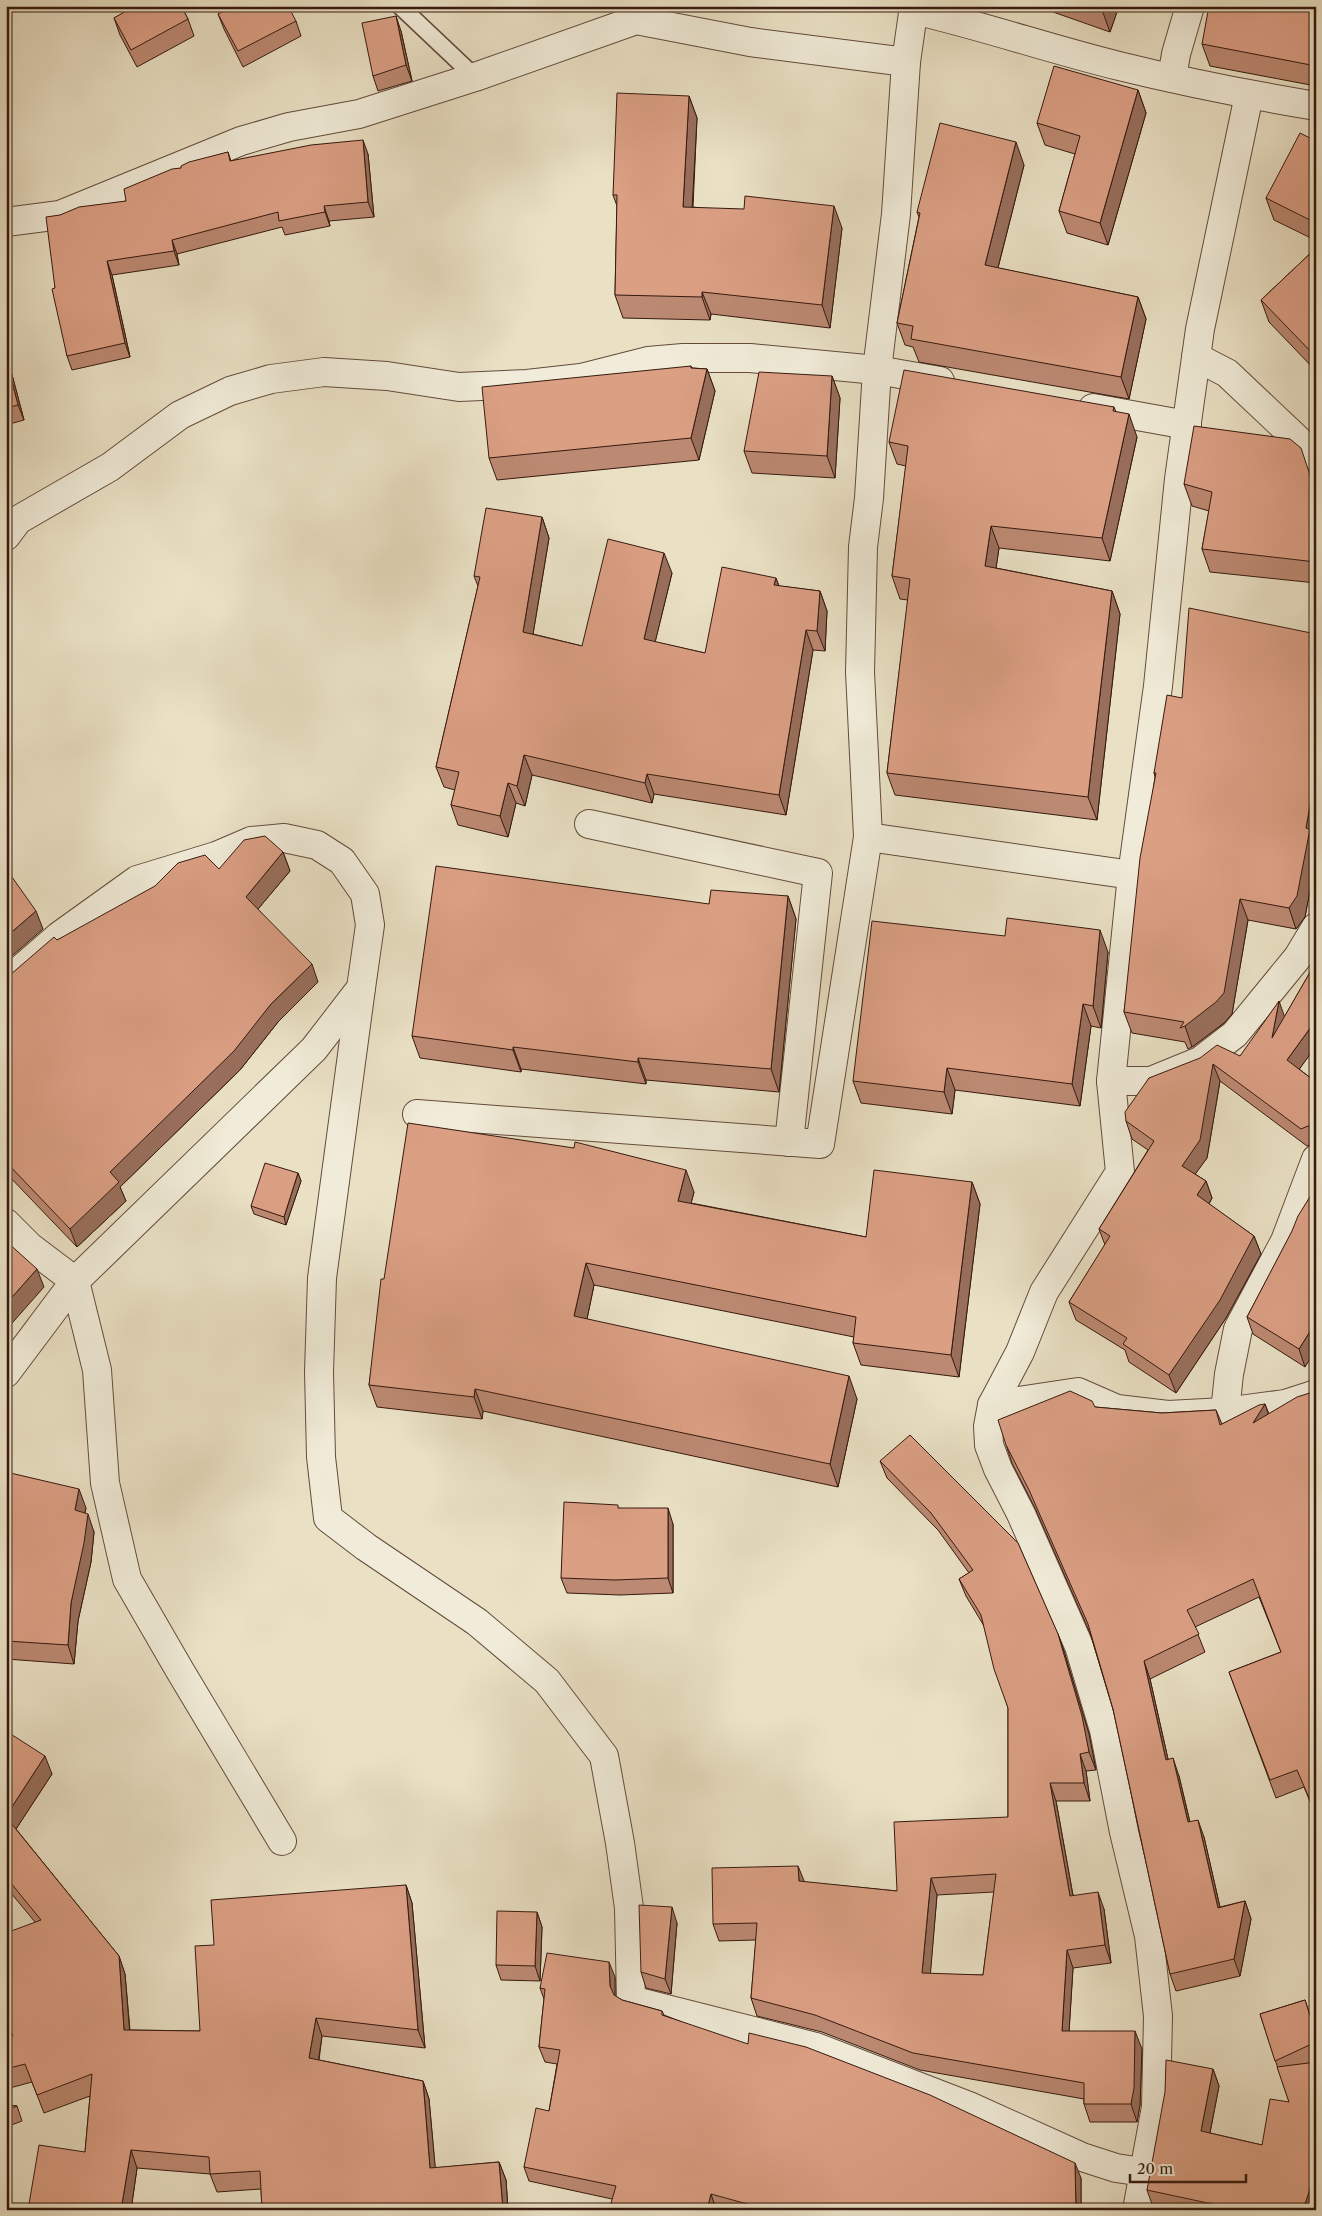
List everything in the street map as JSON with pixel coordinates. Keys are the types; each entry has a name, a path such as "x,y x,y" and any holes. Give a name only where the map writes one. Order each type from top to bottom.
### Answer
{"street":[{"path":"1172,78 1176,54 1190,6"},
{"path":"417,1114 820,1144 868,837 860,672 863,547 869,498 877,370 896,214 906,62 914,8 1118,66 1250,95 1316,106"},
{"path":"6,222 60,215 241,141 289,127 359,114 475,77 636,20 750,42 906,62"},
{"path":"1137,2210 1156,2108 1158,2026 1149,1936 1124,1832 1104,1730 1079,1646 989,1445 988,1426 992,1405 1020,1352 1044,1292 1120,1172 1112,1081 1132,875 1158,686 1186,425 1200,329 1250,95"},
{"path":"1196,357 1227,373 1316,457"},
{"path":"6,536 18,520 110,467 180,415 230,391 271,379 324,372 387,376 458,387 527,384 581,378 648,361 683,358 750,358 877,370 964,385"},
{"path":"1070,404 1186,425"},
{"path":"589,824 818,873 789,1142"},
{"path":"868,837 1132,875"},
{"path":"6,982 59,936 137,880 216,856 251,841 284,838 317,845 342,861 365,894 370,925 322,1278 321,1438 328,1518 366,1547 477,1622 547,1681 604,1756 620,1843 629,1908 631,2000 816,2047 969,2106 1082,2157 1116,2168 1144,2172"},
{"path":"1112,1081 1151,1081 1200,1061 1235,1034 1298,957 1316,927"},
{"path":"6,1373 75,1281 314,1049 361,988"},
{"path":"1225,1412 1229,1374 1238,1329 1285,1241 1316,1159"},
{"path":"6,1223 30,1248 75,1281 97,1370 105,1483 127,1579 178,1669 282,1841"},
{"path":"992,1405 1078,1392 1117,1409 1168,1416 1225,1412 1285,1404 1316,1394"}],"lane":[{"path":"400,6 475,77"}],"building":[{"path":"135,6 181,6 188,19 131,50 114,18"},
{"path":"233,6 288,6 296,21 238,51 218,14"},
{"path":"1091,6 1103,6 1102,10"},
{"path":"1209,6 1316,6 1316,66 1202,44"},
{"path":"396,16 406,65 373,76 362,23"},
{"path":"1054,66 1138,90 1100,223 1059,211 1080,136 1037,123"},
{"path":"617,93 689,96 683,207 744,209 745,196 834,206 822,305 702,292 702,297 615,295 617,195 613,195"},
{"path":"940,123 1016,142 985,265 1138,297 1121,377 911,339 913,326 897,323 920,213 917,212"},
{"path":"1300,133 1316,141 1316,223 1266,198"},
{"path":"363,140 368,202 324,206 325,212 279,221 278,212 172,240 174,251 107,261 125,343 67,356 52,289 55,288 46,217 60,215 79,207 126,201 124,189 172,169 181,168 181,166 189,162 228,152 230,161 311,145"},
{"path":"1316,226 1316,236 1311,234"},
{"path":"1316,248 1316,357 1261,300"},
{"path":"6,359 18,405 6,408"},
{"path":"691,366 691,368 707,369 691,438 489,458 482,387"},
{"path":"904,370 1114,407 1113,411 1129,414 1102,538 991,526 985,566 1112,591 1088,797 887,773 910,579 892,576 908,446 889,442"},
{"path":"759,372 832,376 827,456 744,451"},
{"path":"1194,426 1290,439 1301,448 1316,493 1316,562 1202,549 1212,492 1184,484"},
{"path":"486,508 542,517 523,632 582,646 608,539 664,553 644,639 705,653 722,567 776,578 774,585 820,591 817,631 806,630 779,795 647,774 645,783 524,755 517,786 508,783 500,816 451,805 459,772 436,767 480,577 474,576"},
{"path":"1189,608 1316,634 1316,771 1306,828 1310,829 1297,896 1289,908 1240,899 1224,993 1216,1002 1180,1028 1184,1022 1124,1012 1140,858 1156,773 1154,773 1167,695 1182,698"},
{"path":"265,836 283,852 246,897 312,964 271,1004 234,1051 110,1172 119,1182 70,1229 6,1162 6,977 54,937 57,940 155,886 178,863 205,855 219,869 244,840"},
{"path":"436,866 709,904 711,890 788,896 771,1069 638,1058 638,1062 513,1047 513,1050 412,1036"},
{"path":"6,877 9,880 12,877 36,911 6,937"},
{"path":"1007,918 1100,930 1093,1006 1083,1004 1072,1084 947,1068 944,1092 853,1081 872,921 1005,936"},
{"path":"1316,962 1316,1020 1287,1060 1316,1082 1316,1127 1308,1126 1301,1129 1213,1064 1200,1140 1182,1166 1206,1181 1197,1195 1254,1236 1220,1300 1169,1375 1123,1344 1127,1338 1069,1302 1110,1236 1099,1229 1154,1141 1126,1121 1125,1112 1149,1078 1200,1058 1217,1045 1240,1056 1279,1001 1272,1038"},
{"path":"408,1123 574,1148 575,1142 686,1170 678,1201 866,1237 874,1170 972,1182 951,1355 853,1343 856,1317 586,1263 574,1316 849,1376 830,1464 475,1389 474,1397 369,1385 381,1279 384,1279"},
{"path":"265,1163 298,1173 284,1217 251,1206"},
{"path":"1316,1187 1316,1322 1299,1349 1247,1317 1298,1216"},
{"path":"6,1241 37,1269 6,1304"},
{"path":"1070,1391 1092,1401 1095,1407 1162,1413 1216,1410 1220,1425 1259,1405 1265,1404 1253,1423 1297,1397 1316,1391 1316,1814 1297,1770 1270,1780 1229,1672 1281,1652 1253,1579 1187,1610 1199,1634 1144,1661 1166,1760 1173,1758 1188,1822 1198,1820 1218,1908 1245,1901 1234,1959 1170,1974 1113,1709 1088,1624 1029,1490 1006,1445 998,1420"},
{"path":"910,1435 1018,1543 1058,1634 1082,1716 1089,1752 1080,1754 1084,1783 1050,1783 1070,1896 1098,1892 1105,1945 1067,1950 1062,2031 1135,2031 1134,2088 1131,2104 1084,2104 1084,2083 913,2053 815,2015 751,1998 757,1923 713,1924 712,1868 798,1866 799,1881 897,1891 894,1822 1008,1817 1008,1708 994,1669 981,1615 959,1579 973,1570 931,1513 880,1461","holes":["996,1874 983,1975 922,1973 931,1878"]},
{"path":"6,1472 79,1489 75,1510 88,1514 84,1543 71,1603 68,1645 6,1641"},
{"path":"564,1502 618,1505 618,1508 668,1508 668,1578 615,1580 561,1578"},
{"path":"6,1731 45,1756 6,1816"},
{"path":"6,1817 119,1956 124,2030 200,2031 195,1946 214,1945 211,1900 406,1885 418,2030 316,2018 309,2058 423,2081 430,2168 499,2162 503,2210 262,2210 260,2171 210,2174 209,2157 131,2150 121,2210 28,2210 39,2145 85,2152 92,2074 37,2095 25,2064 6,2069 6,2038 13,2036 6,2017 6,1933 41,1920 6,1877"},
{"path":"639,1905 672,1907 665,1979 641,1972"},
{"path":"497,1911 537,1912 535,1966 496,1965"},
{"path":"547,1953 609,1962 610,1986 614,1995 622,2000 662,2011 662,2015 748,2044 749,2033 806,2047 930,2095 1075,2163 1076,2210 769,2210 711,2194 707,2210 609,2210 616,2186 524,2167 536,2108 549,2111 560,2050 539,2047 545,1989 540,1988"},
{"path":"1305,2000 1316,2034 1316,2042 1275,2061 1260,2014"},
{"path":"1166,2060 1213,2069 1201,2131 1262,2145 1270,2099 1289,2102 1277,2067 1316,2062 1316,2171 1303,2210 1230,2210 1231,2208 1147,2190 1165,2092"},
{"path":"6,2105 17,2106 6,2110"}]}
